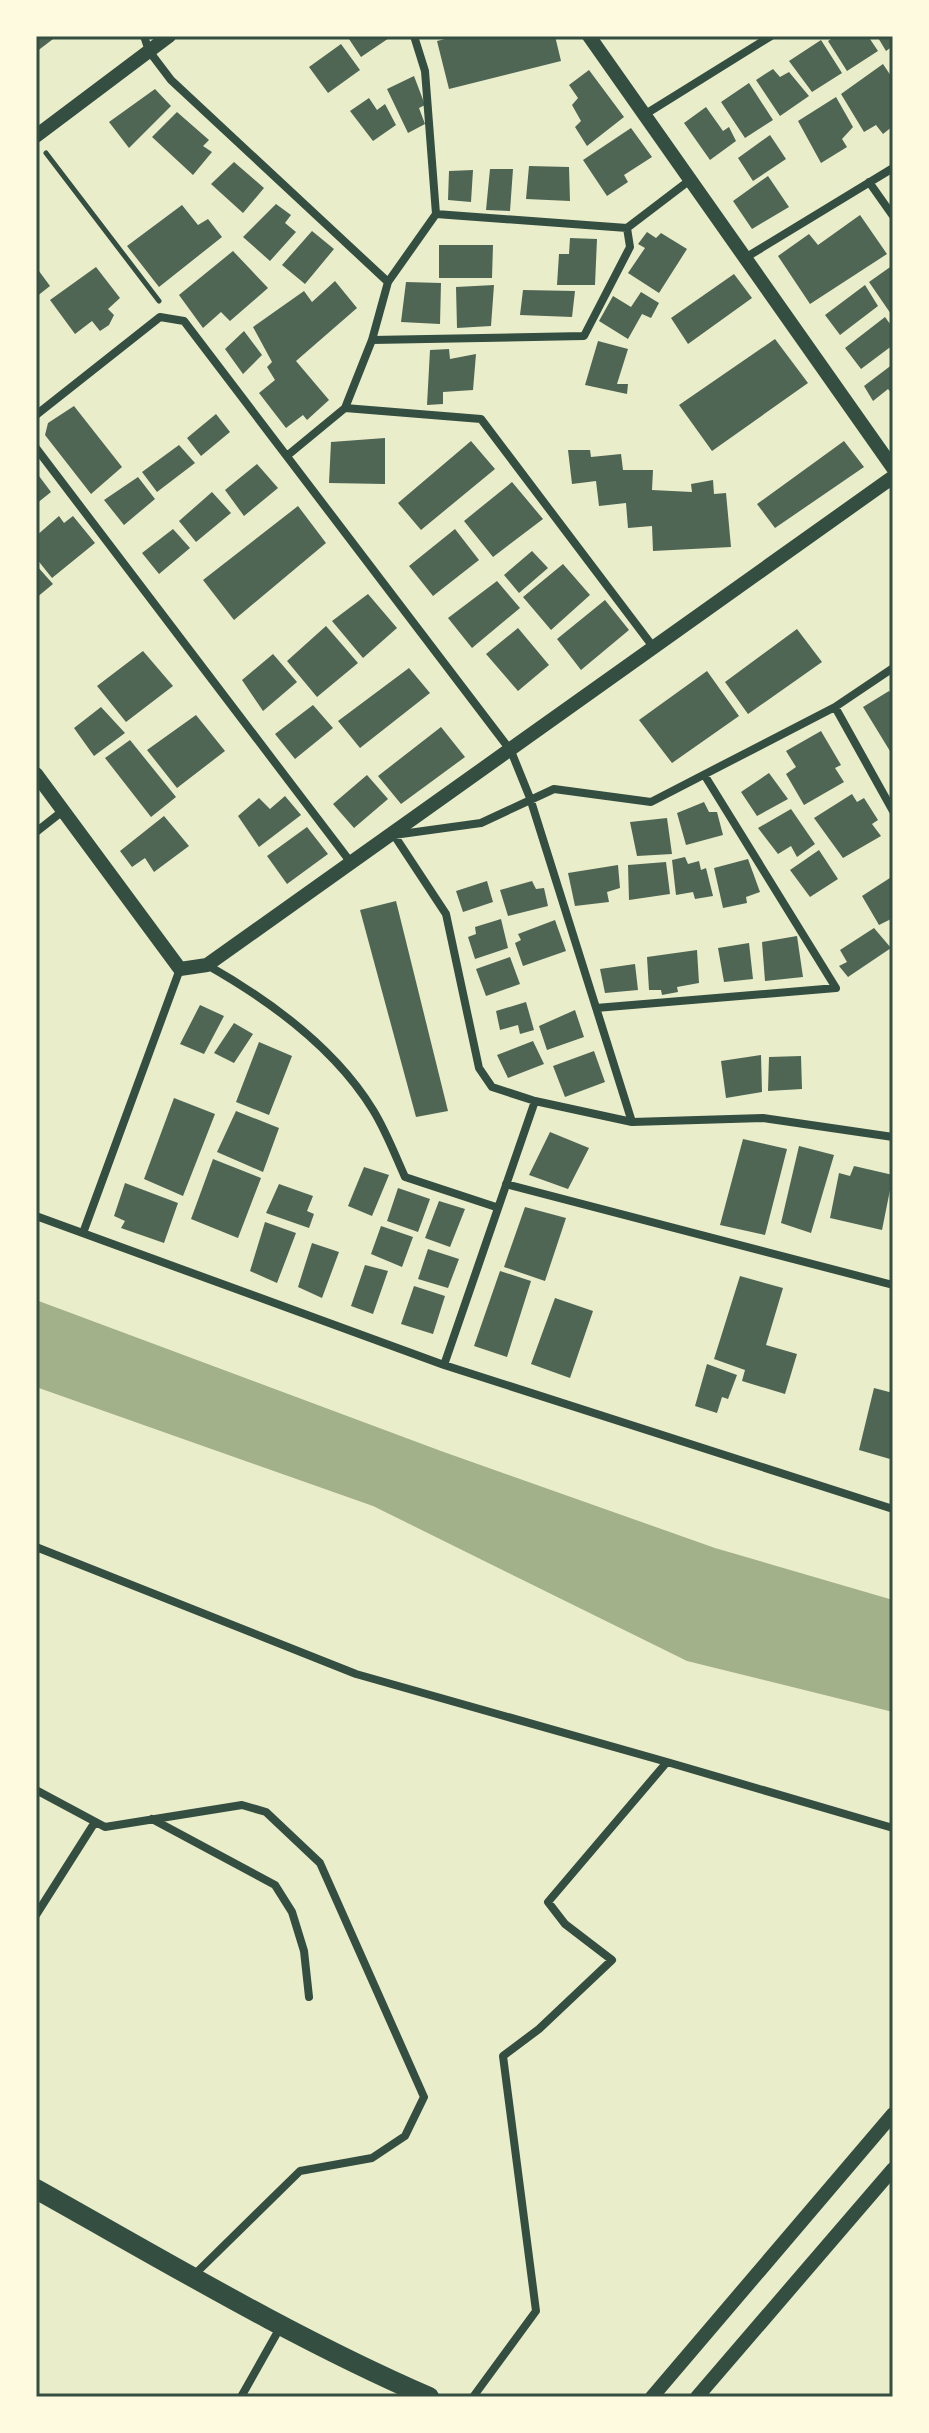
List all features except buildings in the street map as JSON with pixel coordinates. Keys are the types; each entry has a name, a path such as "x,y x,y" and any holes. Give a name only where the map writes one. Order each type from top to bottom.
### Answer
{"main road":[{"path":"36,2189 281,2326 356,2365 429,2397"}],"street":[{"path":"144,36 149,51 171,80 388,282"},
{"path":"36,136 169,36"},
{"path":"288,455 345,408 372,340 388,282 436,214 425,71 414,36"},
{"path":"589,36 893,468"},
{"path":"643,115 771,36"},
{"path":"745,258 893,168"},
{"path":"436,214 627,228 690,180"},
{"path":"869,182 893,216"},
{"path":"372,340 584,336 630,247 627,228"},
{"path":"36,415 160,317 184,321 511,751 530,798 632,1122"},
{"path":"345,408 481,419 655,649"},
{"path":"36,448 352,864"},
{"path":"180,969 207,965 394,835 893,477"},
{"path":"394,835 481,823 554,789 651,802 835,707 893,668"},
{"path":"835,707 893,811"},
{"path":"36,774 180,969"},
{"path":"596,1008 836,988 705,776"},
{"path":"36,832 64,810"},
{"path":"394,835 446,914 479,1068 492,1087 535,1101 632,1122 763,1118 893,1137"},
{"path":"207,965 255,992 327,1053 373,1109 405,1177 496,1207"},
{"path":"83,1233 180,969"},
{"path":"444,1365 535,1101"},
{"path":"506,1184 893,1285"},
{"path":"36,1216 444,1365 893,1509"},
{"path":"36,1547 356,1674 893,1828"},
{"path":"473,2397 536,2311 503,2056 539,2029 612,1960 565,1924 548,1902 667,1762"},
{"path":"36,1790 105,1827 242,1805 266,1812 320,1863 424,2097 405,2136 372,2158 300,2171 192,2276"},
{"path":"152,1819 275,1885 292,1912 304,1951 309,1997"},
{"path":"36,1915 95,1822"},
{"path":"652,2397 893,2114"},
{"path":"697,2397 893,2169"},
{"path":"241,2397 281,2326"}],"path":[{"path":"45,151 173,320"}],"shaded area":[{"path":"36,1300 441,1451 715,1548 893,1600 893,1712 687,1661 373,1506 36,1387"}]}
